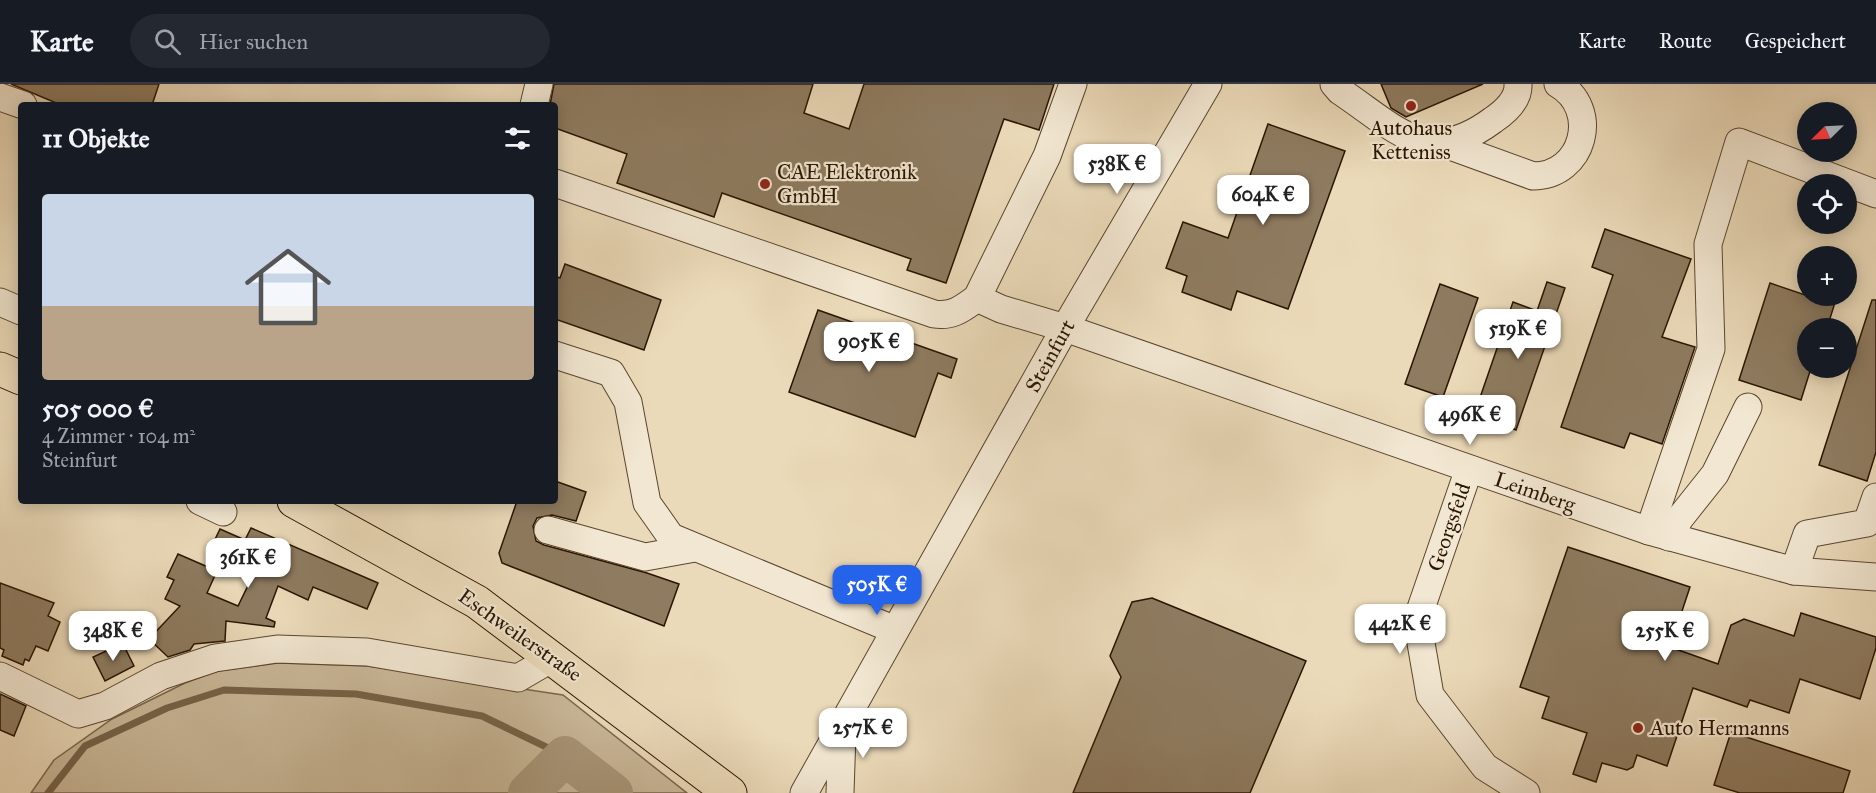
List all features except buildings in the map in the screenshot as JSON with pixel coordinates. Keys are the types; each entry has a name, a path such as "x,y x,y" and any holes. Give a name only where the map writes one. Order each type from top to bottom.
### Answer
{"main road":[{"path":"0,369 18,377"},
{"name":"Eschweilerstraße","path":"306,504 477,602 554,657 730,793"}],"street":[{"path":"535,102 539,84"},
{"path":"558,184 934,314 946,316 957,312 977,298 1047,156 1073,84"},
{"name":"Steinfurt","path":"804,793 842,729 1065,328 1208,84"},
{"path":"1334,84 1340,91 1414,141 1445,144 1533,176 1547,176 1568,163 1582,139 1582,114 1569,90 1558,84"},
{"path":"1445,144 1477,132 1506,111 1518,91 1518,84"},
{"path":"0,97 18,103"},
{"path":"1659,534 1711,350 1708,244 1739,142 1876,194"},
{"name":"Leimberg","path":"977,298 1001,309 1065,328 1659,534 1794,571 1876,577"},
{"path":"0,302 18,310"},
{"path":"558,356 611,373 628,402 647,503 670,537 895,630"},
{"path":"1659,534 1680,518 1715,474 1748,407"},
{"name":"Georgsfeld","path":"1469,469 1417,620 1430,695 1485,767 1526,793"},
{"path":"1794,571 1807,534 1867,523 1876,497"},
{"path":"548,531 645,557 695,548"},
{"path":"0,676 78,714 105,706 161,676 215,658 277,650 367,652 518,678 554,657"},
{"path":"840,793 842,729"}],"shaded area":[{"path":"278,663 368,666 563,695 687,793 31,793 54,760 112,719 185,683 217,671"}],"waterway":[{"path":"48,793 85,746 167,708 224,690 356,694 482,716 565,756"},
{"path":"528,793 565,756 613,793"}],"place":[{"name":"Autohaus Ketteniss","path":"1411,106"},
{"name":"CAE Elektronik GmbH","path":"765,184"},
{"name":"Auto Hermanns","path":"1638,728"}]}
